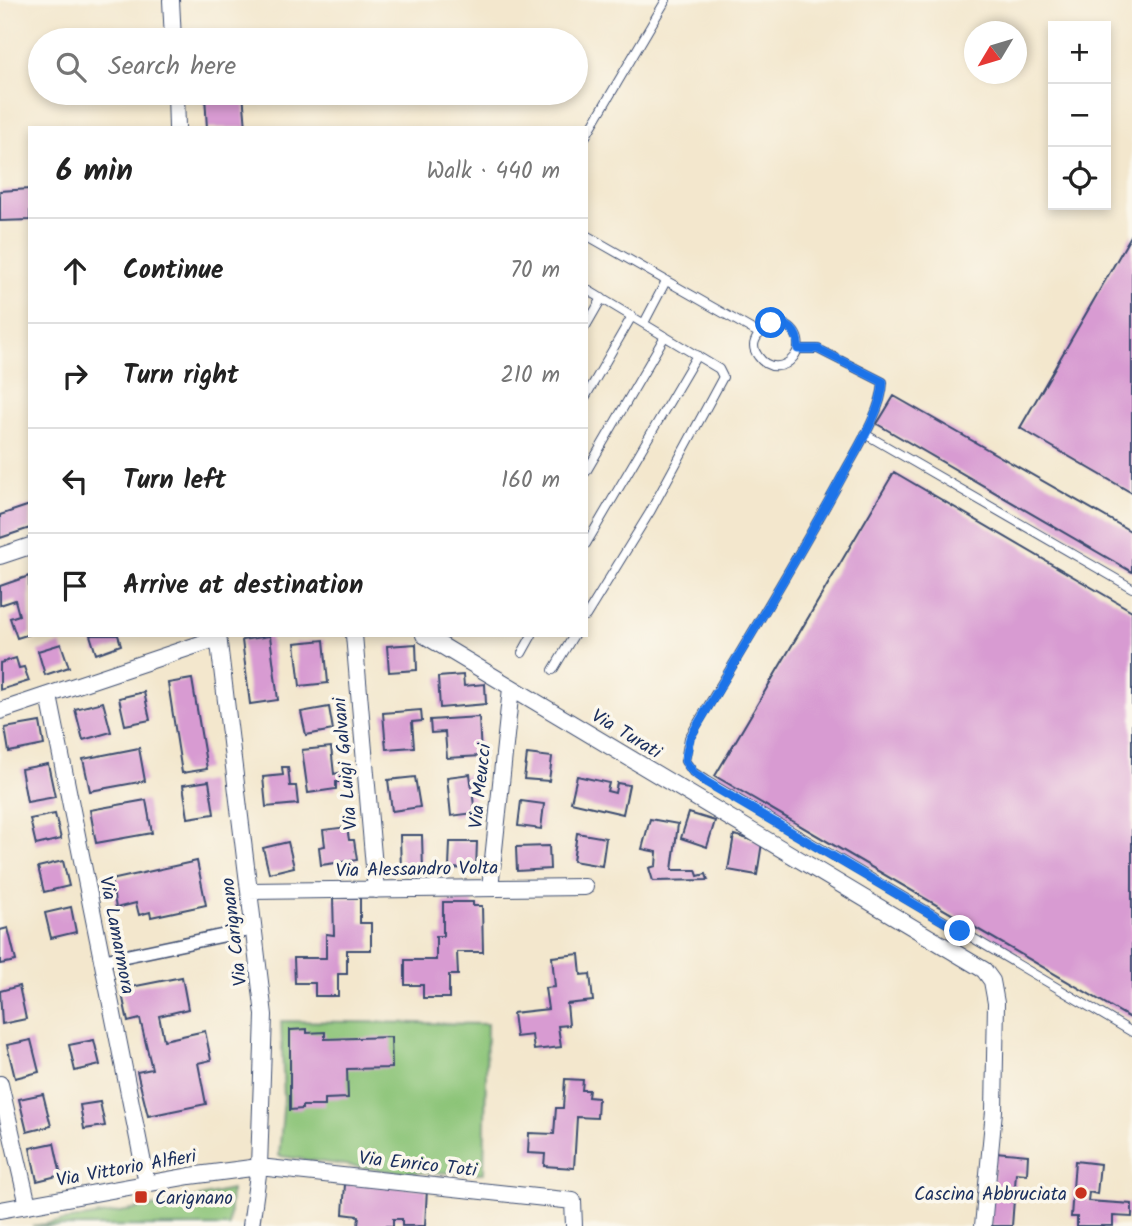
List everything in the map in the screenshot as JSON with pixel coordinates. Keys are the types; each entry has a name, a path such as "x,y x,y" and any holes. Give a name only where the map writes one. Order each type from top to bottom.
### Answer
{"street":[{"path":"172,0 173,28"},
{"path":"176,105 177,126"},
{"path":"0,556 28,547"},
{"path":"0,711 218,637"},
{"name":"Via Carignano","path":"218,637 264,1015 259,1167 251,1226"},
{"name":"Via Luigi Galvani","path":"354,637 376,890"},
{"name":"Via Turati","path":"427,637 984,970 992,981 996,1003 994,1111 983,1226"},
{"name":"Via Meucci","path":"490,888 511,688"},
{"name":"Via Lamarmora","path":"49,696 147,1183"},
{"name":"Via Alessandro Volta","path":"249,891 585,887"},
{"path":"102,961 254,929"},
{"path":"0,1084 28,1205"},
{"name":"Via Vittorio Alfieri","path":"0,1210 147,1183 259,1167"},
{"name":"Via Enrico Toti","path":"259,1167 573,1201 574,1226"}],"lane":[{"path":"588,133 666,0"},
{"path":"588,236 760,334"},
{"path":"644,323 666,281"},
{"path":"588,290 719,369 723,377 650,512 588,613"},
{"path":"588,322 602,298"},
{"path":"588,393 632,316"},
{"path":"780,322 795,332 798,349 794,358 778,367 768,365 755,352 754,342 760,334 763,327 780,322"},
{"path":"588,469 665,336"},
{"path":"798,349 818,349 883,382 883,392 865,434 828,503 690,738 685,761 693,772 706,782 1132,1032"},
{"path":"588,541 697,355"},
{"path":"865,434 1132,588"},
{"path":"522,653 532,637"},
{"path":"553,670 573,637"}],"green space":[{"path":"281,1021 487,1024 484,1173 396,1172 279,1156 284,1099"},
{"path":"231,1190 229,1226 32,1226 164,1205"}],"building":[{"path":"206,105 244,105 246,126 207,126"},
{"path":"28,189 28,220 0,221 0,191"},
{"path":"1132,234 1132,493 1020,428"},
{"path":"894,396 1132,532 1132,572 877,424"},
{"path":"894,472 1132,611 1132,1019 715,776"},
{"path":"28,506 28,529 0,538 0,515"},
{"path":"28,576 28,635 17,638 10,618 19,615 15,600 0,605 0,586"},
{"path":"91,637 119,637 121,645 96,654"},
{"path":"270,637 278,700 250,704 242,640"},
{"path":"324,640 328,683 300,686 295,643"},
{"path":"61,644 69,667 45,675 38,651"},
{"path":"416,644 417,670 389,672 387,646"},
{"path":"16,658 19,668 24,667 29,681 0,690 0,663"},
{"path":"463,675 464,686 485,684 486,704 440,708 438,677"},
{"path":"192,679 207,769 182,773 168,683"},
{"path":"144,692 150,720 125,725 119,698"},
{"path":"103,702 111,732 83,740 75,709"},
{"path":"329,707 333,730 306,735 301,712"},
{"path":"421,710 422,721 412,722 414,747 386,749 383,713"},
{"path":"479,717 481,756 447,758 445,732 431,733 430,720"},
{"path":"40,722 44,745 9,752 5,728"},
{"path":"331,747 334,774 343,772 344,782 336,782 336,789 308,793 302,750"},
{"path":"139,748 145,781 90,791 83,759"},
{"path":"527,754 552,757 549,781 524,779"},
{"path":"48,764 55,797 27,802 21,769"},
{"path":"282,767 288,767 290,786 296,786 298,804 266,807 263,777 283,775"},
{"path":"470,774 475,813 451,816 447,777"},
{"path":"577,776 609,783 607,791 615,793 617,783 629,785 623,814 571,802"},
{"path":"415,777 420,807 392,811 388,780"},
{"path":"209,781 214,814 188,818 183,785"},
{"path":"146,800 152,833 96,843 90,810"},
{"path":"521,801 544,804 541,829 518,826"},
{"path":"689,813 715,821 707,847 681,838"},
{"path":"55,814 61,839 36,845 30,819"},
{"path":"650,819 678,824 672,870 696,870 698,876 706,874 708,880 653,881 649,868 656,866 657,852 642,849"},
{"path":"347,827 349,840 354,840 357,860 321,865 319,847 325,846 323,830"},
{"path":"577,833 606,838 602,866 573,861"},
{"path":"400,835 422,835 423,871 401,871"},
{"path":"734,835 762,843 757,875 728,870"},
{"path":"288,842 294,867 269,873 263,848"},
{"path":"450,842 477,842 476,869 449,868"},
{"path":"549,846 550,869 517,871 516,847"},
{"path":"63,861 69,886 44,892 38,867"},
{"path":"197,861 206,905 151,917 150,912 139,915 136,903 116,908 111,880"},
{"path":"333,898 360,898 360,923 371,923 371,950 347,950 347,974 338,974 338,996 315,996 315,983 295,983 294,958 326,958 326,934 334,935"},
{"path":"443,902 473,902 473,906 482,906 483,952 457,952 458,975 449,975 449,998 423,998 423,985 405,985 405,960 436,960 436,936 443,936"},
{"path":"71,907 76,932 51,938 45,913"},
{"path":"8,928 16,961 0,964 0,930"},
{"path":"579,954 581,975 590,974 593,1001 567,1004 569,1025 558,1026 561,1047 534,1050 532,1035 516,1037 513,1013 548,1009 545,988 555,987 552,957"},
{"path":"182,977 188,1009 159,1016 164,1040 205,1031 211,1060 198,1063 206,1104 148,1116 137,1072 152,1069 140,1019 128,1022 121,989"},
{"path":"19,986 26,1019 2,1024 0,991"},
{"path":"307,1029 307,1033 325,1032 325,1039 391,1037 392,1068 347,1069 348,1098 325,1099 325,1106 302,1106 302,1109 290,1110 290,1030"},
{"path":"31,1040 39,1072 15,1078 7,1045"},
{"path":"94,1040 100,1065 75,1071 69,1045"},
{"path":"565,1079 583,1080 582,1090 589,1090 588,1097 598,1098 597,1118 577,1117 574,1168 544,1166 545,1154 528,1153 529,1133 554,1134 556,1108 563,1108"},
{"path":"43,1094 51,1126 27,1132 19,1099"},
{"path":"100,1102 105,1126 84,1129 80,1105"},
{"path":"54,1143 61,1175 37,1181 30,1148"},
{"name":"Cascina Abbruciata","path":"995,1152 1028,1155 1027,1174 1016,1173 1012,1226 990,1226"},
{"name":"Cascina Abbruciata","path":"1075,1161 1100,1164 1097,1194 1089,1192 1088,1201 1132,1204 1132,1217 1113,1216 1113,1226 1077,1226 1077,1217 1071,1217"},
{"path":"345,1184 427,1189 425,1226 402,1226 402,1219 393,1219 393,1226 358,1226 359,1216 343,1214"}],"place":[{"name":"Cascina Abbruciata","path":"1081,1193"},
{"name":"Carignano","path":"141,1197"}],"route":[{"path":"771,323 780,322 795,332 798,349 818,349 856,370 876,377 883,382 883,392 865,434 828,503 690,738 685,761 693,772 706,782 960,931"}]}
